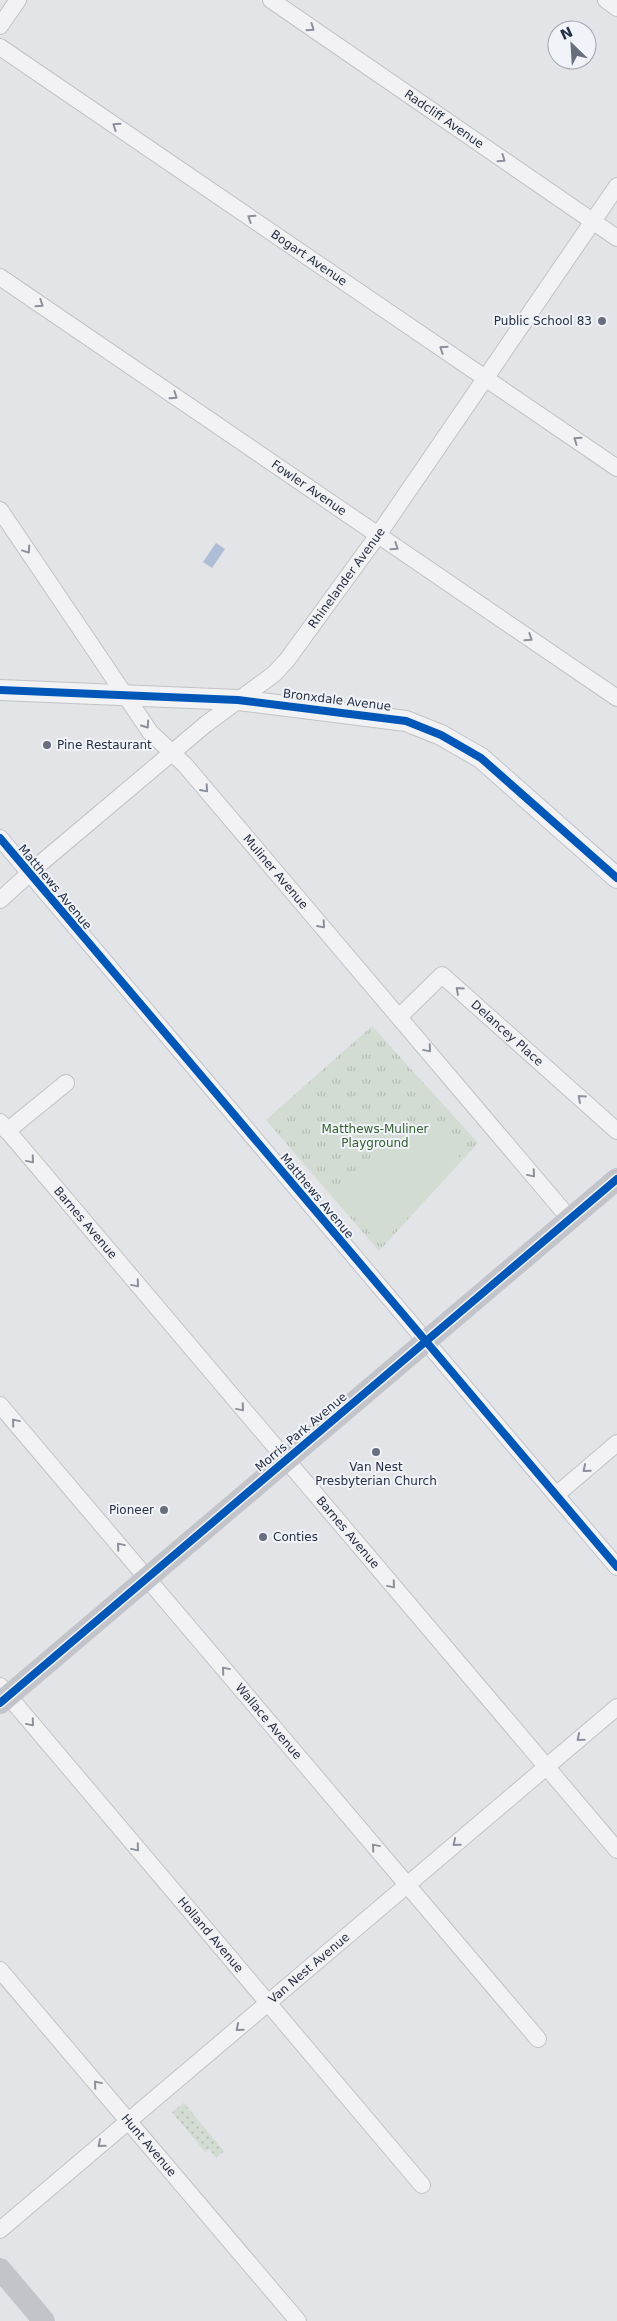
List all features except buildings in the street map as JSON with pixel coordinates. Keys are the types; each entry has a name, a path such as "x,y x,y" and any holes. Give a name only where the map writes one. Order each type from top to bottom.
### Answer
{"main road":[{"name":"Morris Park Avenue","path":"3,1695 147,1578 617,1179"},
{"path":"0,2269 44,2321"}],"street":[{"path":"0,26 18,0"},
{"name":"Radcliff Avenue","path":"271,0 617,238"},
{"path":"606,0 617,8"},
{"name":"Bogart Avenue","path":"0,47 617,468"},
{"name":"Rhinelander Avenue","path":"0,900 28,874 206,724 274,674 287,660 378,535 617,186"},
{"name":"Fowler Avenue","path":"0,277 617,698"},
{"name":"Muliner Avenue","path":"0,510 150,732 185,765 400,1016 570,1219"},
{"name":"Bronxdale Avenue","path":"0,690 238,700 406,721 441,735 481,758 617,878"},
{"name":"Matthews Avenue","path":"0,838 28,874 617,1567"},
{"name":"Delancey Place","path":"400,1016 442,975 617,1130"},
{"path":"4,1127 66,1083"},
{"name":"Barnes Avenue","path":"4,1127 617,1850"},
{"name":"Wallace Avenue","path":"0,1405 538,2039"},
{"path":"556,1495 617,1443"},
{"name":"Holland Avenue","path":"3,1695 422,2185"},
{"name":"Van Nest Avenue","path":"0,2230 617,1707"},
{"name":"Hunt Avenue","path":"0,1970 298,2321"}],"green space":[{"name":"Matthews-Muliner Playground","path":"372,1026 478,1143 379,1251 266,1120"},
{"path":"425,1117 461,1159 380,1245 338,1194"},
{"path":"184,2103 224,2151 216,2158 209,2149 205,2152 172,2112"}],"water":[{"path":"216,543 225,549 212,568 203,562"}],"cycle path":[{"path":"0,690 238,700 406,721 441,735 481,758 617,878"},
{"path":"0,838 617,1567"},
{"path":"0,1703 617,1179"}],"place":[{"name":"Public School 83","path":"602,321"},
{"name":"Pine Restaurant","path":"47,745"},
{"name":"Van Nest Presbyterian Church","path":"376,1452"},
{"name":"Pioneer","path":"164,1510"},
{"name":"Conties","path":"263,1537"}]}
